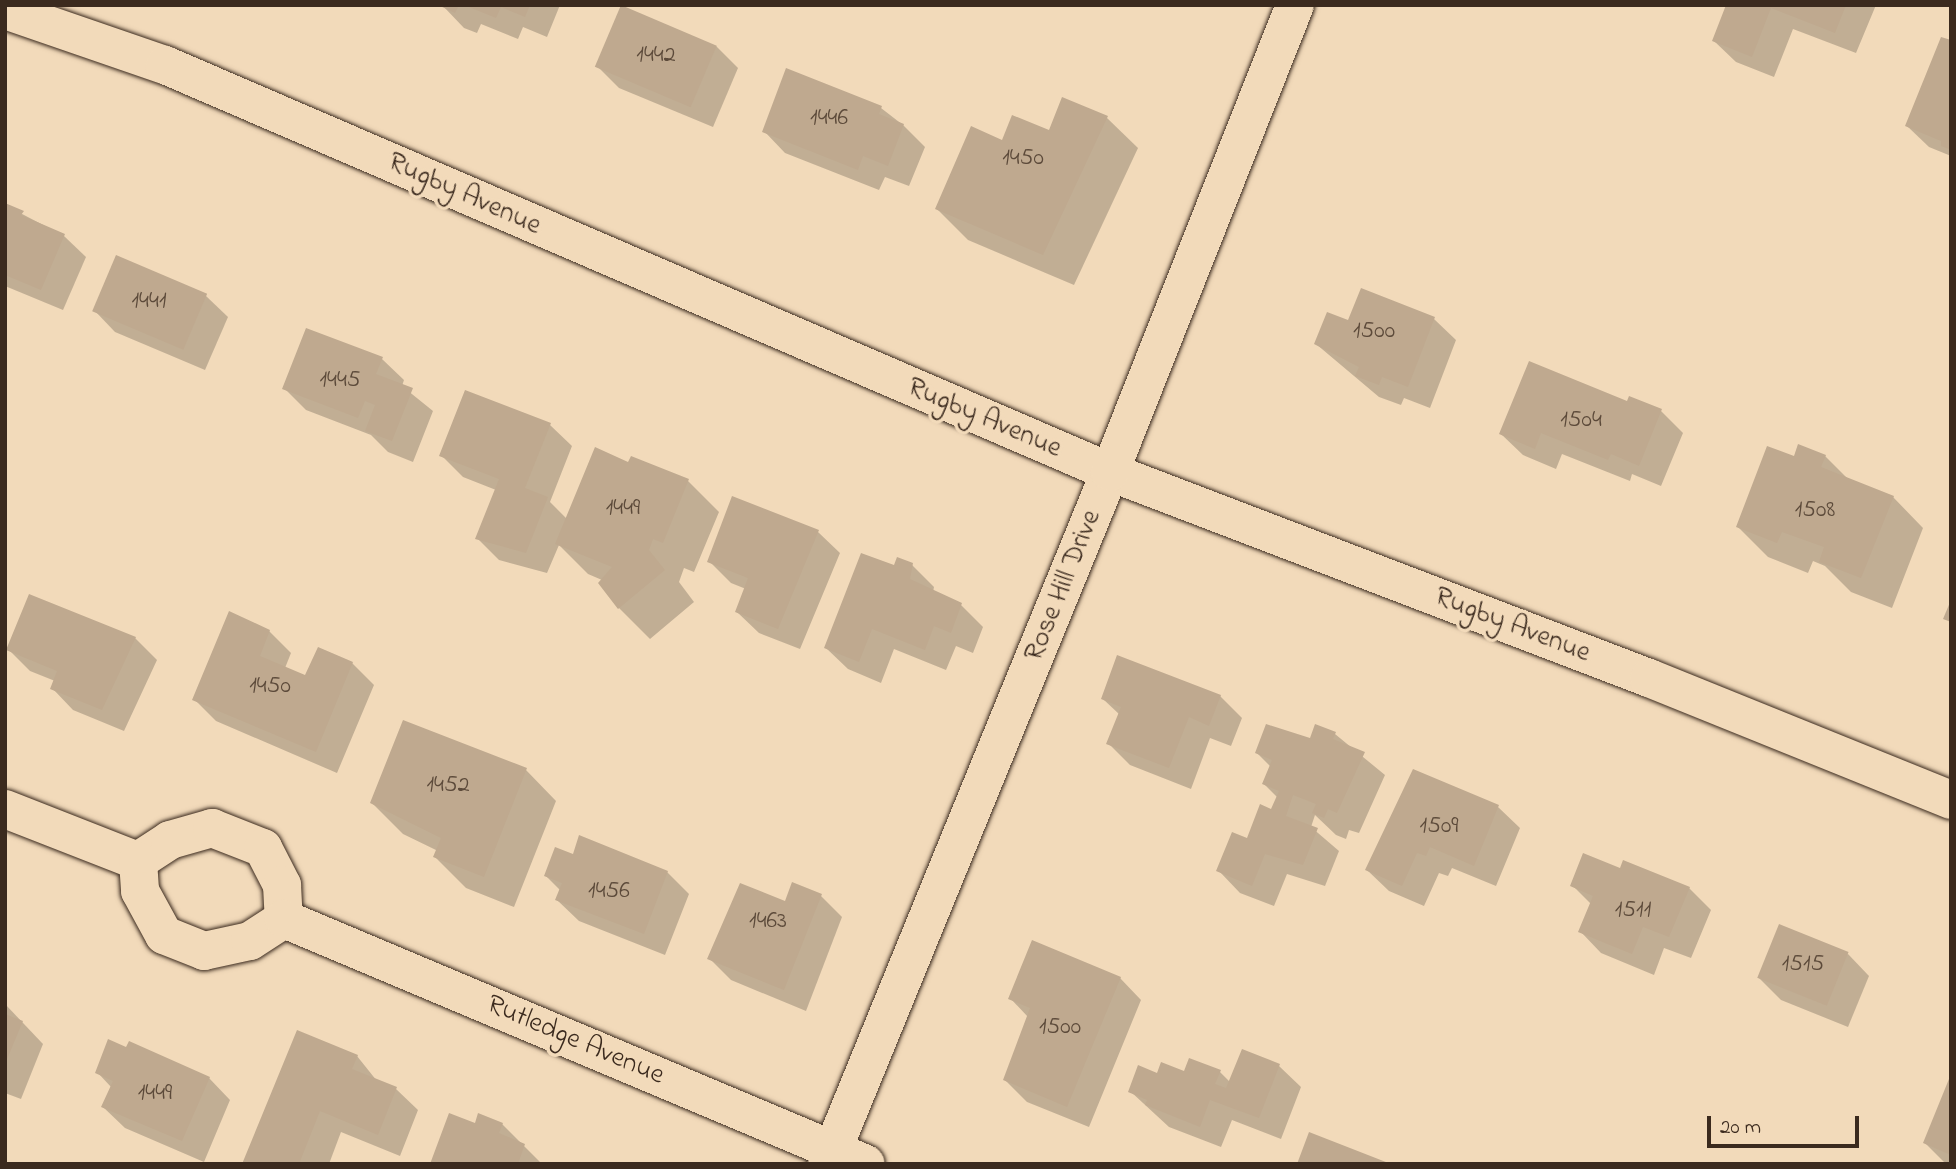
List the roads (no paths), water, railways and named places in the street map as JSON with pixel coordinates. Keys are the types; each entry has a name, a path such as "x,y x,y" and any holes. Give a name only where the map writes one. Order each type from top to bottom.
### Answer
{"street":[{"name":"Rose Hill Drive","path":"842,1159 1295,5"},
{"name":"Rugby Avenue","path":"14,10 165,65 1110,472 1649,678 1951,800"},
{"path":"5,809 138,861"},
{"path":"212,828 263,848 282,885 284,919 250,942 204,951 164,935 140,891 138,861 170,840 212,828"},
{"name":"Rutledge Avenue","path":"284,919 842,1159"}]}
